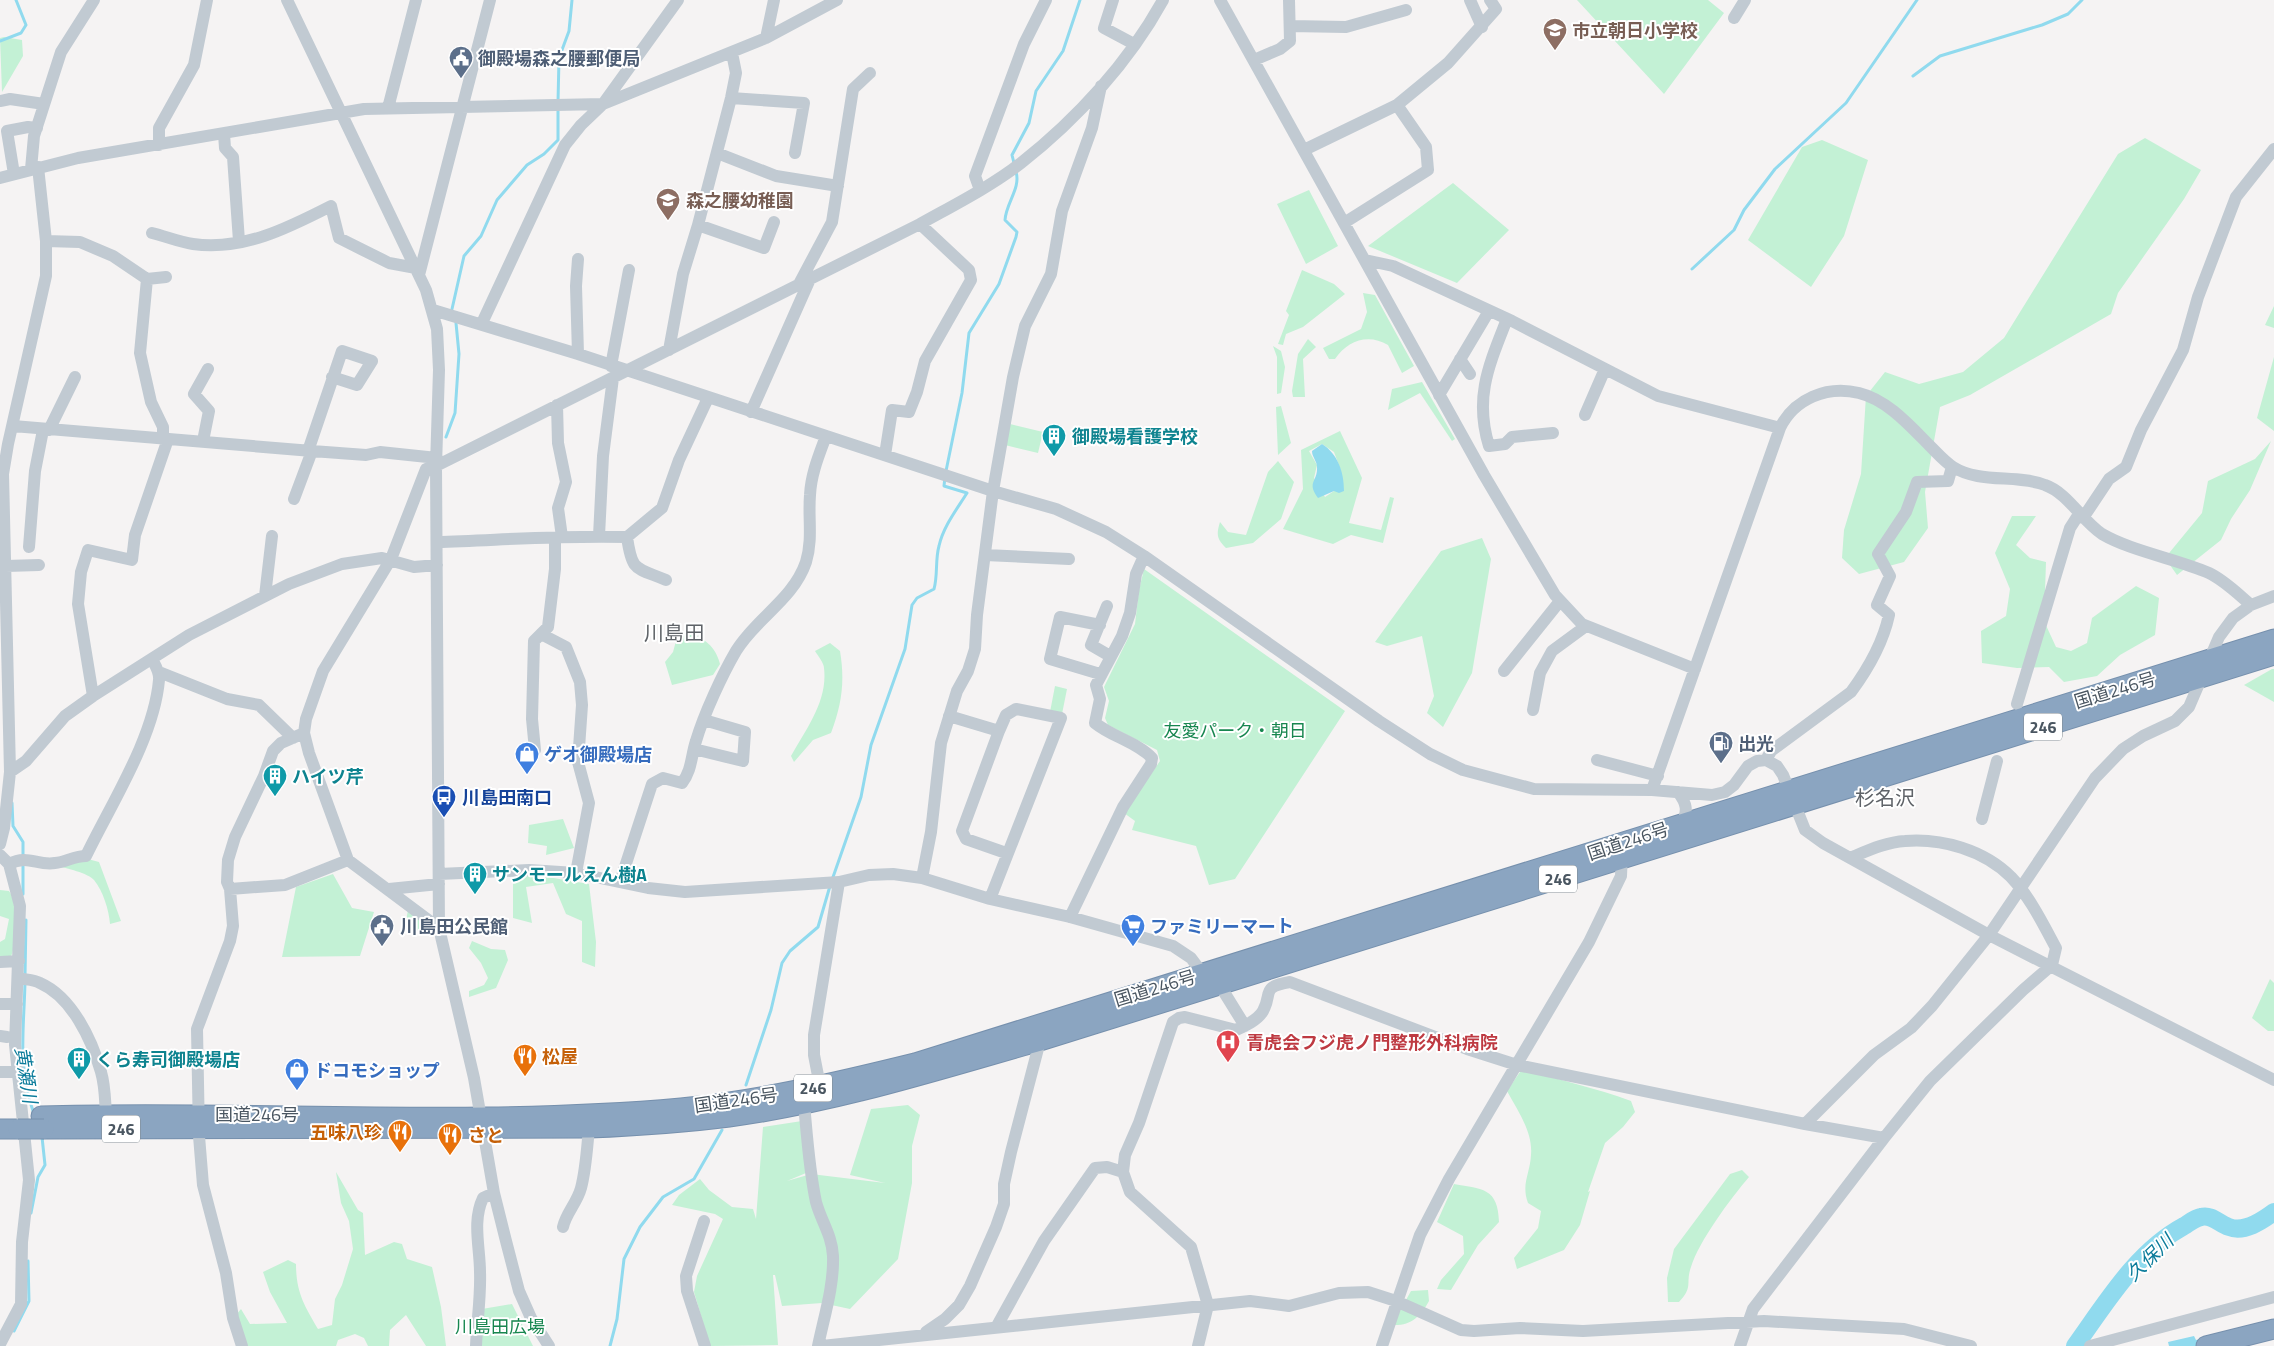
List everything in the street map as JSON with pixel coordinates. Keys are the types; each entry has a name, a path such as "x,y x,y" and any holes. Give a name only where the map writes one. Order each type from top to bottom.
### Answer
{"highway":[{"name":"国道246号","path":"2205,669 2274,639"},
{"name":"国道246号","path":"9,1123 199,1121 483,1123 589,1128 647,1126 730,1117 804,1103 889,1084 1040,1041 1793,797 2205,669 2274,655"},
{"name":"国道246号","path":"483,1123 568,1114 681,1108 753,1099 820,1086 915,1063 1203,974 1622,852 1682,824 1793,797"},
{"name":"国道246号","path":"42,1122 106,1114 199,1121"},
{"path":"2206,1346 2274,1330"}],"street":[{"path":"0,844 4,828 10,772 5,750 6,566 4,447 13,426 46,276 46,241 34,168 37,128 61,52 94,0"},
{"path":"159,145 159,128 194,65 207,0"},
{"path":"287,0 417,272 433,310 439,370 436,462 439,928 483,1123 494,1193 519,1291 531,1318 549,1346"},
{"path":"388,108 416,0"},
{"path":"417,272 490,0"},
{"path":"482,323 565,145 581,125 603,104 678,0"},
{"path":"766,38 774,0"},
{"path":"0,178 34,168 341,115 364,109 603,104 766,38 837,0"},
{"path":"980,190 974,176 1024,44 1046,0"},
{"path":"1113,0 1104,28 1134,44"},
{"path":"242,1346 233,1318 226,1273 204,1185 199,1121 197,1028 230,942 233,926 230,889 227,882 228,860 235,837 264,776 273,751 281,743 299,736 323,671 392,559 426,469 436,462 557,405 612,372 626,371 920,224 980,190 1020,163 1049,139 1102,85 1134,44 1162,0"},
{"path":"1220,0 1527,550 1560,601 1579,622 1586,626 1696,670"},
{"path":"1254,60 1280,50 1290,41 1289,0"},
{"path":"1470,0 1482,27"},
{"path":"1304,150 1397,106 1448,63 1482,27 1496,10 1490,0"},
{"path":"1734,18 1745,0"},
{"path":"1290,26 1346,27 1406,10"},
{"path":"669,350 683,274 698,225 731,98 736,73 732,53"},
{"path":"751,412 804,281 832,222 854,89 870,73"},
{"path":"922,878 931,832 941,743 957,691 968,671 975,650 993,491 1013,377 1025,326 1051,274 1062,211 1092,128 1102,85"},
{"path":"731,98 804,103 795,152"},
{"path":"0,101 10,99 44,104"},
{"path":"1344,223 1428,170 1426,147 1397,106"},
{"path":"14,174 7,131 28,127 37,128"},
{"path":"224,134 225,148 233,157 239,241"},
{"path":"2017,704 2070,528 2109,479 2126,467 2141,430 2183,350 2198,297 2236,197 2274,149"},
{"path":"717,153 776,176 838,186"},
{"path":"152,233 192,244 214,245 279,232 331,206 339,238 389,263 417,272"},
{"path":"698,225 764,248 774,222"},
{"path":"885,455 892,410 909,412 917,392 925,361 971,280 968,270 920,224"},
{"path":"46,241 80,242 113,256 146,279 166,277"},
{"path":"578,259 576,286 578,354"},
{"path":"1365,260 1394,266 1507,319 1658,396 1780,428"},
{"path":"599,536 602,456 612,372 629,270"},
{"path":"93,696 78,604 81,572 88,550 132,560 136,535 165,438 163,427 151,402 140,353 146,279"},
{"path":"433,310 482,323 578,354 612,372"},
{"path":"1440,394 1489,311"},
{"path":"1507,319 1487,372 1482,396 1483,426 1489,446 1505,444 1512,437 1553,433"},
{"path":"1460,360 1470,374"},
{"path":"202,441 209,411 194,394 208,369"},
{"path":"1585,414 1605,369"},
{"path":"626,371 993,491 1056,509 1106,532 1144,556 1371,715 1430,754 1463,770 1534,789 1652,790 1712,794 1725,792 1734,785 1748,766 1757,761 1766,760 1777,766 1793,797 1805,830 1823,843 1989,935 2052,965 2274,1080"},
{"path":"29,547 35,471 46,430 75,377"},
{"path":"294,499 332,377"},
{"path":"1652,790 1780,428 1787,414 1798,403 1815,395 1837,391 1858,393 1874,398 1900,417 1952,467 1968,475 2022,479 2047,485 2104,535 2210,574 2251,605"},
{"path":"437,542 558,537 627,537 662,508 679,460 708,398"},
{"path":"535,750 532,719 534,641 548,627 558,537 558,508 566,482 558,443 557,405"},
{"path":"13,426 366,455 380,452 436,462"},
{"path":"620,882 652,784 663,778 682,783 690,773 694,749 704,720 736,650 760,620 780,604 805,564 811,542 810,495 814,468 826,436"},
{"path":"1766,760 1771,751 1851,692 1861,678 1885,634 1889,615 1877,606 1890,576 1878,554 1906,512 1917,482 1948,481 1952,467"},
{"path":"266,596 272,536"},
{"path":"627,537 631,562 637,568 666,580"},
{"path":"985,555 1069,559"},
{"path":"1070,917 1123,807 1151,764 1152,758 1146,752 1107,732 1095,723 1100,699 1096,685 1100,674 1122,636 1130,613 1136,574 1144,556"},
{"path":"10,772 26,761 66,716 93,696 189,634 266,596 315,573 342,564 392,559 414,567 437,565"},
{"path":"6,566 39,565"},
{"path":"1805,1124 1874,1055 1911,1028 1921,1017 1989,935 2095,778 2123,749 2143,736 2175,721 2189,707 2219,637 2233,618 2251,605 2274,596"},
{"path":"1504,671 1560,601"},
{"path":"1108,606 1091,645 1110,656"},
{"path":"1100,626 1060,617 1050,659 1100,674"},
{"path":"1533,710 1540,673 1552,651 1586,626"},
{"path":"541,634 566,648 580,682 582,705 578,762 589,803 576,873"},
{"path":"0,1344 21,1304 22,1242 30,1180 14,1045 17,1004 23,979 19,961 20,906 7,860 28,859 42,864 56,863 74,856 86,856 110,805 126,781 139,749 160,679 152,659"},
{"path":"158,672 227,699 259,705 299,736 309,753 348,860 439,928"},
{"path":"990,899 1006,853 1061,718 1016,709 1006,715 999,731 962,830 966,839 1006,853"},
{"path":"949,716 999,731"},
{"path":"694,749 743,760 745,732 704,720"},
{"path":"1597,760 1658,776"},
{"path":"1982,818 1997,761"},
{"path":"1678,792 1685,802 1687,812 1682,824"},
{"path":"1740,1346 1753,1309 1774,1279 1884,1138 1930,1081 2023,990 2052,965 2056,948 2021,889 2000,867 1972,850 1935,843 1904,841 1878,847 1850,858"},
{"path":"1382,1346 1420,1235 1449,1179 1589,942 1622,876 1622,852"},
{"path":"230,889 284,885 348,860"},
{"path":"389,889 439,879 529,870 576,873 685,892 839,882 869,875 893,874 922,878 990,899 1070,917 1173,946 1191,958 1203,974 1219,984 1245,1026"},
{"path":"820,1086 814,1055 814,1035 839,882"},
{"path":"0,962 19,961"},
{"path":"23,979 57,992 76,1015 94,1052 102,1074 106,1114"},
{"path":"1198,1346 1208,1305 1191,1247 1130,1192 1123,1172 1125,1155 1139,1123 1173,1022 1185,1017 1226,1029 1236,1030 1245,1026 1264,1010 1267,994 1276,984 1290,982 1467,1049 1517,1065 1805,1124 1884,1138"},
{"path":"0,1004 17,1004"},
{"path":"924,1334 945,1319 959,1305 970,1286 996,1227 1004,1204 1004,1184 1011,1152 1040,1041"},
{"path":"0,1072 17,1072"},
{"path":"804,1103 813,1187 818,1210 831,1236 833,1254 833,1273 818,1346"},
{"path":"563,1227 565,1216 572,1210 580,1189 589,1128"},
{"path":"997,1326 1044,1241 1095,1168 1107,1166 1123,1172"},
{"path":"476,1346 480,1272 477,1240 479,1214 484,1198 494,1193"},
{"path":"704,1220 686,1276 687,1290 705,1346"},
{"path":"822,1346 887,1342 924,1334 1250,1301 1289,1306 1340,1293 1368,1292 1396,1301 1461,1330 1520,1328 1583,1331 1764,1321 1904,1329 1971,1346"},
{"path":"2093,1345 2129,1341 2274,1297"}],"green space":[{"path":"1577,0 1708,0 1724,13 1664,94"},
{"path":"0,38 22,40 23,56 2,92"},
{"path":"2145,138 2201,170 2184,199 2118,293 2111,314 1970,395 1940,407 1925,492 1928,528 1904,562 1859,574 1842,558 1844,530 1861,474 1866,396 1885,372 1919,384 1963,372 2004,338 2118,154"},
{"path":"1822,140 1868,160 1844,236 1811,287 1748,240 1802,147"},
{"path":"1453,183 1509,230 1457,283 1368,246"},
{"path":"1309,190 1338,246 1306,264 1277,204"},
{"path":"1302,270 1334,284 1345,294 1303,327 1286,334 1283,345 1278,344 1289,315 1286,311"},
{"path":"1363,293 1375,295 1414,366 1402,373 1388,345 1380,341 1366,339 1352,343 1335,359 1329,359 1323,348 1361,329 1367,312"},
{"path":"2274,306 2274,328 2265,325"},
{"path":"1308,339 1316,347 1303,359 1305,397 1293,397 1292,391 1298,354"},
{"path":"1273,346 1281,351 1285,367 1281,393 1277,394 1277,357"},
{"path":"2274,357 2274,431 2257,418"},
{"path":"1422,382 1455,439 1452,441 1420,393 1388,410 1392,389"},
{"path":"1281,406 1291,443 1278,455 1276,407"},
{"path":"1010,424 1043,432 1038,453 1005,445"},
{"path":"1340,431 1362,478 1349,523 1381,530 1390,497 1394,498 1383,543 1351,535 1333,544 1283,529 1303,489 1301,450","holes":["1322,444 1334,452 1341,471 1334,491 1325,497 1314,478 1317,465 1309,451"]},
{"path":"2271,441 2250,490 2231,519 2221,540 2177,575 2165,558 2202,513 2208,481 2255,459"},
{"path":"1278,461 1294,482 1281,519 1253,543 1226,548 1218,536 1220,522 1228,532 1246,535 1268,472"},
{"path":"2012,516 2036,516 2016,545 2030,558 2046,562 2044,621 2056,647 2071,651 2087,643 2092,618 2136,586 2159,598 2155,635 2120,655 2097,676 2064,682 2049,667 2017,668 1982,663 1981,631 2006,616 2010,589 1995,553"},
{"path":"1482,538 1491,559 1472,673 1443,727 1427,713 1434,696 1422,636 1387,646 1375,642 1441,551"},
{"name":"友愛パーク・朝日","path":"1144,569 1345,711 1235,879 1209,885 1196,846 1132,830 1135,821 1124,813 1160,761 1157,750 1108,725 1105,718 1109,701 1104,687 1135,624 1139,590"},
{"path":"670,628 687,632 708,643 717,655 720,664 713,675 672,685 665,662 673,652 676,641"},
{"path":"830,643 840,651 842,672 842,692 835,722 831,733 813,740 794,762 791,756 815,714 823,692 824,666 815,651"},
{"path":"2272,669 2274,669 2274,702 2244,685"},
{"path":"1055,686 1067,689 1062,714 1050,712"},
{"path":"563,819 574,848 546,855 547,846 528,843 529,825"},
{"path":"84,858 99,862 121,921 110,924 105,901 91,877 57,866"},
{"path":"333,874 352,908 374,912 360,956 282,957 296,887"},
{"path":"530,874 589,884 596,942 595,967 582,962 582,921 566,914 553,883 526,887 532,923 513,918 513,879"},
{"path":"0,890 9,891 14,905 16,925 14,945 10,959 0,959 0,942 5,939 9,919 0,916"},
{"path":"408,910 430,928 432,936 405,926"},
{"path":"472,941 491,949 505,950 508,960 496,988 469,997 469,991 484,985 488,978 481,963 469,948"},
{"path":"2270,979 2274,983 2274,1031 2268,1031 2252,1018"},
{"path":"1522,1069 1631,1101 1635,1112 1623,1127 1605,1143 1588,1192 1590,1191 1580,1225 1564,1250 1517,1269 1514,1258 1538,1228 1541,1211 1528,1203 1526,1196 1525,1190 1531,1155 1530,1138 1524,1121 1507,1091"},
{"path":"908,1105 920,1115 912,1146 912,1183 898,1259 850,1309 822,1303 782,1306 775,1275 773,1275 778,1345 710,1346 694,1292 697,1276 723,1219 715,1214 672,1205 679,1195 700,1179 709,1190 732,1207 753,1209 756,1219 763,1127 802,1121 806,1173 787,1181 811,1174 885,1183 850,1175 871,1109"},
{"path":"1742,1170 1749,1177 1725,1208 1701,1245 1689,1273 1688,1288 1684,1297 1679,1302 1668,1302 1667,1278 1674,1249 1730,1174"},
{"path":"336,1172 358,1210 363,1213 365,1255 394,1242 402,1244 407,1259 432,1267 441,1307 446,1346 426,1346 406,1315 390,1330 389,1346 368,1346 364,1338 355,1334 338,1340 336,1346 246,1346 236,1315 241,1309 250,1324 287,1323 270,1292 263,1272 288,1260 296,1264 299,1291 318,1329 332,1325 335,1299 342,1285 353,1249 349,1221 341,1203"},
{"path":"1454,1184 1481,1189 1492,1196 1496,1202 1499,1222 1478,1245 1451,1290 1437,1289 1441,1280 1464,1254 1463,1236 1437,1222"},
{"path":"1428,1290 1429,1301 1418,1316 1405,1324 1392,1325 1411,1291"},
{"name":"川島田広場","path":"512,1304 533,1346 479,1346 482,1309"}],"water":[{"path":"1322,444 1328,448 1339,464 1343,477 1344,491 1339,493 1334,491 1318,498 1313,489 1317,467 1312,451"},
{"path":"2194,1336 2196,1340 2213,1336 2216,1346 2169,1346 2168,1342"}],"waterway":[{"name":"黄瀬川","path":"0,41 21,33 26,25 16,0"},
{"path":"558,102 559,58 569,31 572,0"},
{"path":"1014,163 1012,155 1029,123 1036,91 1063,51 1080,0"},
{"path":"1692,269 1734,230 1744,210 1775,169 1846,103 1917,0"},
{"path":"1913,76 1940,56 2042,25 2068,14 2082,0"},
{"path":"452,309 464,256 481,236 497,200 527,165 544,154 558,140 558,109"},
{"path":"946,471 962,393 969,333 999,284 1016,237 1017,232 1005,220 1017,184 1016,172"},
{"path":"446,437 455,413 459,354 456,323"},
{"path":"832,880 861,797 871,745 905,649 912,605 917,598 934,589 941,539 951,518 967,493 944,486 945,477"},
{"name":"黄瀬川","path":"12,803 13,826 23,842 23,856"},
{"name":"黄瀬川","path":"23,863 23,894"},
{"path":"746,1085 771,1010 782,963 790,951 818,927 830,886"},
{"name":"黄瀬川","path":"25,976 26,920"},
{"name":"黄瀬川","path":"25,982 23,1064 34,1114"},
{"path":"610,1346 617,1319 624,1259 640,1227 663,1197 694,1179 722,1130"},
{"name":"黄瀬川","path":"31,1213 38,1177 45,1165 42,1137"},
{"name":"久保川","path":"2075,1346 2123,1280 2151,1250 2167,1237 2197,1218 2205,1216 2225,1226 2241,1228 2258,1222 2274,1212"},
{"name":"黄瀬川","path":"14,1331 29,1301 28,1261"}],"place":[{"name":"市立朝日小学校","path":"1555,51"},
{"name":"御殿場森之腰郵便局","path":"461,79"},
{"name":"森之腰幼稚園","path":"668,221"},
{"name":"御殿場看護学校","path":"1054,457"},
{"name":"出光","path":"1721,764"},
{"name":"ゲオ御殿場店","path":"527,775"},
{"name":"ハイツ芹","path":"275,797"},
{"name":"川島田南口","path":"444,818"},
{"name":"サンモールえん樹A","path":"475,895"},
{"name":"川島田公民館","path":"382,947"},
{"name":"ファミリーマート","path":"1133,947"},
{"name":"青虎会フジ虎ノ門整形外科病院","path":"1228,1063"},
{"name":"松屋","path":"525,1077"},
{"name":"くら寿司御殿場店","path":"79,1080"},
{"name":"ドコモショップ","path":"297,1091"},
{"name":"五味八珍","path":"400,1153"},
{"name":"さと","path":"450,1156"}],"district":[{"name":"川島田","path":"674,632"},
{"name":"杉名沢","path":"1885,797"}]}
